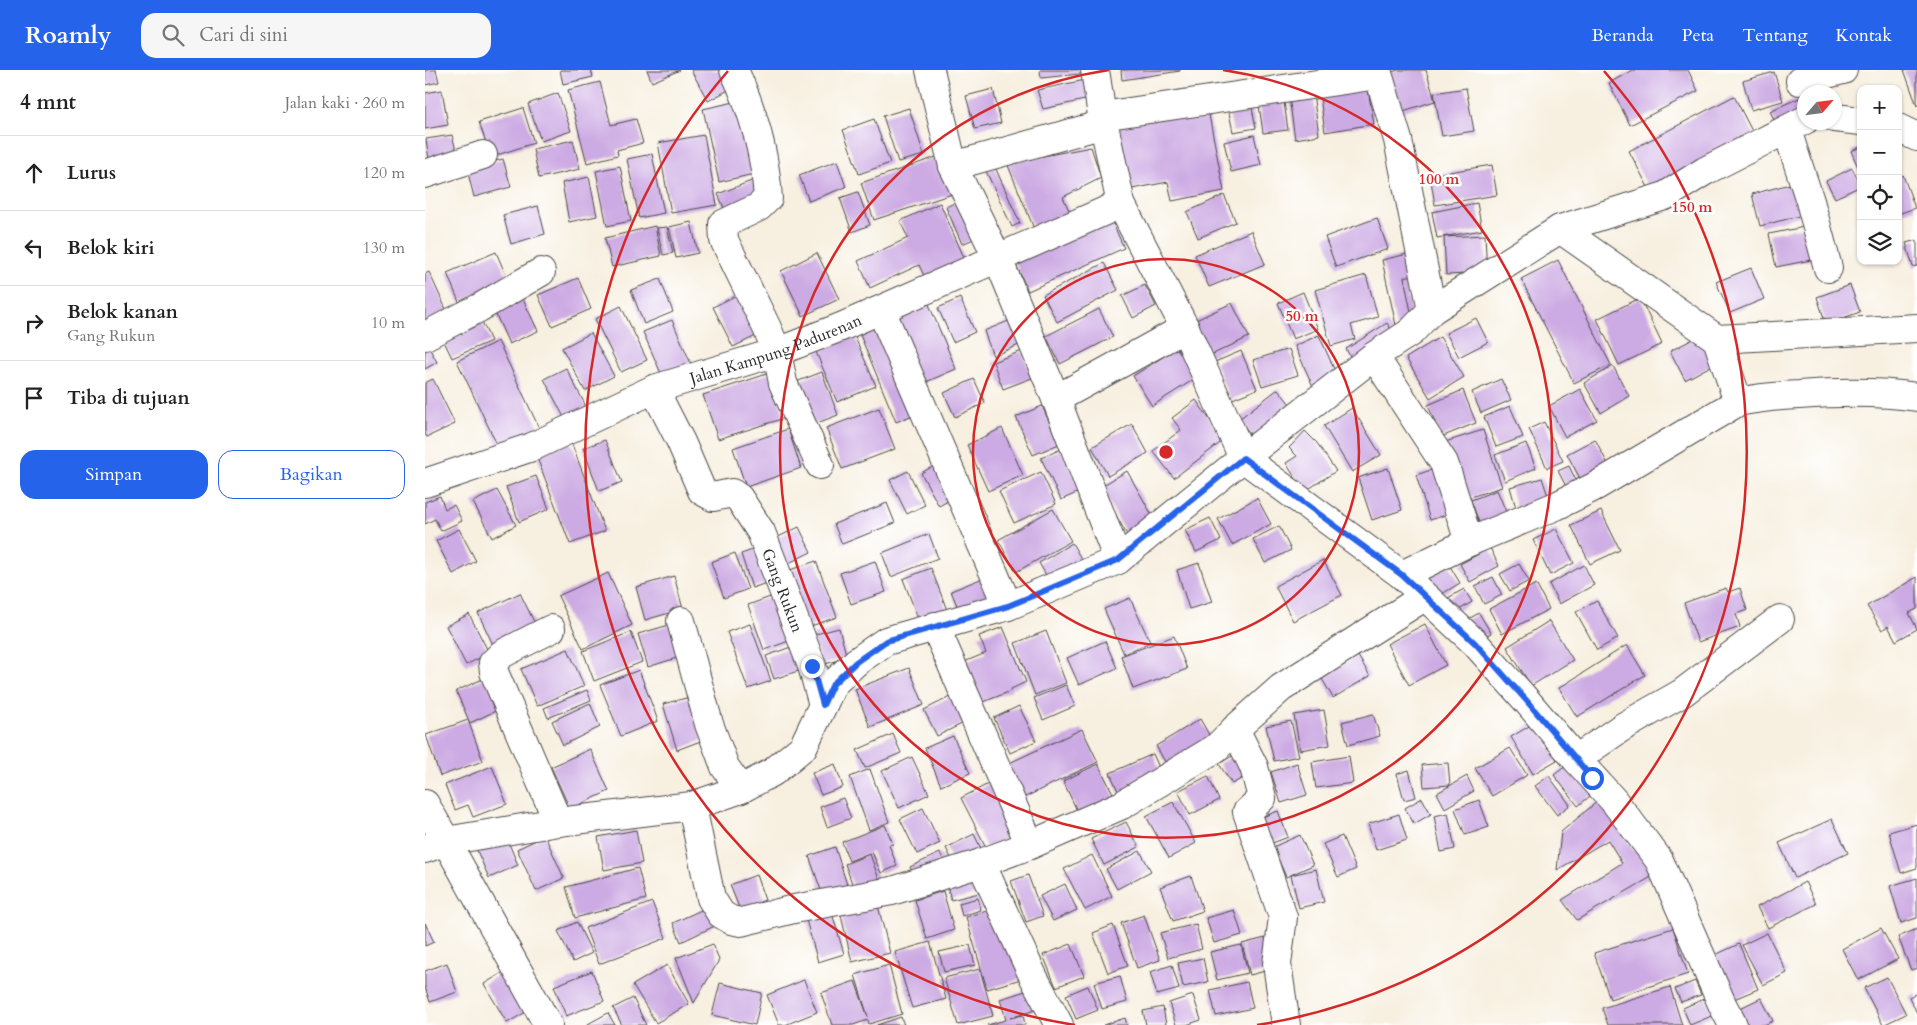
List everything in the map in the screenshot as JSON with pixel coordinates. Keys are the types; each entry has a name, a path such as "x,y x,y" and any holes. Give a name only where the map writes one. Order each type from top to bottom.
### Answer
{"street":[{"path":"734,70 743,88 757,131 769,198 759,207 723,224 724,240 767,328 777,352 783,383 820,465"},
{"path":"930,70 953,166 998,259 1056,399 1118,560"},
{"path":"1095,70 1103,120 1121,204 1185,328 1243,458 1402,575 1475,643 1526,700 1614,802 1659,860 1733,1025"},
{"path":"1800,81 1843,70"},
{"path":"953,166 1103,120 1377,72 1398,140 1432,310"},
{"path":"1842,119 1857,121"},
{"path":"435,845 558,822 692,806 741,789 773,772 803,747 833,684 856,662 886,641 1008,606 1118,560 1243,458 1374,356 1411,332 1432,310 1560,229 1665,196 1705,171 1796,125 1810,201 1829,268"},
{"path":"1902,130 1917,137"},
{"path":"425,174 483,155"},
{"name":"Jalan Kampung Padurenan","path":"425,483 532,447 654,389 777,352 881,310 1121,204"},
{"path":"1560,229 1717,339 1738,402"},
{"path":"425,336 479,308 541,272"},
{"path":"881,310 1008,606"},
{"path":"1056,399 1185,328"},
{"path":"1717,339 1917,328"},
{"path":"1374,356 1444,463 1469,542"},
{"name":"Gang Rukun","path":"654,389 703,491 713,497 731,493 739,498 761,532 812,666 823,705"},
{"path":"1402,575 1469,542 1597,486 1738,402 1757,398 1845,391 1888,393 1917,397"},
{"path":"692,806 711,898 721,914 731,920 741,922 794,908 892,891 981,863 1122,805 1216,748 1281,688 1424,597"},
{"path":"1576,759 1621,728 1682,693 1780,619"},
{"path":"681,621 709,724 725,767 741,789"},
{"path":"935,626 1030,844"},
{"path":"551,629 502,654 493,664 494,672 558,822"},
{"path":"1235,729 1254,767 1262,798 1247,812 1283,917 1277,964 1287,1025"},
{"path":"425,804 435,845 548,1025"},
{"path":"981,863 1033,976 1059,1025"}],"building":[{"path":"425,70 436,70 439,82 425,85"},
{"path":"560,70 591,70 593,77 563,84"},
{"path":"647,70 680,70 652,82"},
{"path":"691,70 727,70 736,86 708,101"},
{"path":"1040,70 1089,70 1090,73 1041,78"},
{"path":"1121,70 1180,70 1180,71 1122,80"},
{"path":"1398,70 1426,70 1435,101 1400,112 1388,73"},
{"path":"1633,70 1688,70 1698,91 1630,125 1609,83"},
{"path":"1904,70 1917,70 1917,106"},
{"path":"1774,72 1783,101 1751,110 1743,81"},
{"path":"1090,79 1094,98 1043,109 1037,90"},
{"path":"600,82 611,125 636,119 643,143 617,150 618,155 587,163 568,90"},
{"path":"1466,88 1474,131 1442,136 1434,93"},
{"path":"993,89 1001,123 975,129 966,96"},
{"path":"442,90 448,125 425,129 425,93"},
{"path":"1368,90 1374,124 1325,132 1320,97"},
{"path":"558,93 571,131 541,141 528,104"},
{"path":"1313,94 1319,135 1295,139 1289,97"},
{"path":"1283,95 1288,130 1263,133 1258,98"},
{"path":"1734,96 1754,135 1649,189 1629,151"},
{"path":"1250,98 1256,128 1233,132 1227,103"},
{"path":"1797,99 1797,117 1778,129 1770,111"},
{"path":"739,101 754,174 719,182 703,109"},
{"path":"1207,105 1224,191 1172,201 1168,182 1122,191 1109,124"},
{"path":"523,108 534,143 491,157 479,122"},
{"path":"909,108 924,155 898,162 883,116"},
{"path":"874,119 890,163 859,174 843,130"},
{"path":"452,135 457,154 429,160 426,139"},
{"path":"704,135 717,205 671,213 658,143"},
{"path":"1254,135 1261,165 1231,172 1224,142"},
{"path":"573,140 580,169 539,178 533,149"},
{"path":"1091,147 1101,178 1063,197 1071,215 1035,231 1007,163"},
{"path":"1857,149 1857,165 1851,151"},
{"path":"652,154 664,213 639,218 627,159"},
{"path":"942,155 955,193 874,220 861,183"},
{"path":"503,159 511,187 474,197 467,169"},
{"path":"837,161 846,187 809,201 799,175"},
{"path":"1492,165 1497,195 1435,205 1430,175"},
{"path":"620,166 631,221 607,226 596,171"},
{"path":"995,167 1020,223 1012,227 986,171"},
{"path":"1852,168 1857,178 1857,188 1835,198 1826,181"},
{"path":"1902,175 1915,208 1902,213"},
{"path":"589,177 597,216 569,222 562,183"},
{"path":"759,178 767,198 727,215 718,194"},
{"path":"1798,182 1807,214 1760,226 1752,194"},
{"path":"858,192 870,225 852,232 840,198"},
{"path":"1224,195 1236,222 1198,238 1187,212"},
{"path":"967,197 983,235 962,244 946,207"},
{"path":"940,203 966,262 926,280 919,265 870,288 858,261 908,238 900,221"},
{"path":"1477,203 1482,230 1437,238 1432,212"},
{"path":"538,206 545,234 511,244 503,215"},
{"path":"1110,217 1124,248 1028,291 1014,260"},
{"path":"1377,218 1388,249 1336,267 1325,237"},
{"path":"691,222 698,253 676,258 669,227"},
{"path":"1814,225 1821,258 1776,267 1769,234"},
{"path":"655,226 661,256 612,267 605,238"},
{"path":"667,227 673,253 663,255 657,228"},
{"path":"1251,231 1265,264 1209,287 1195,255"},
{"path":"1485,235 1487,273 1446,275 1444,237"},
{"path":"1917,240 1917,266 1913,267 1906,243"},
{"path":"496,252 508,280 459,302 447,273"},
{"path":"1416,252 1421,273 1404,277 1414,327 1397,330 1382,260"},
{"path":"817,253 839,299 803,316 781,271"},
{"path":"1558,260 1611,365 1574,383 1521,279"},
{"path":"1104,263 1118,290 1057,322 1043,295"},
{"path":"1751,268 1764,299 1730,313 1716,282"},
{"path":"429,272 451,320 425,332 425,274"},
{"path":"1366,275 1378,317 1351,325 1355,339 1331,346 1315,290"},
{"path":"578,278 591,309 552,326 538,295"},
{"path":"660,279 673,312 644,324 631,290"},
{"path":"1145,285 1156,306 1133,318 1122,296"},
{"path":"1850,285 1860,312 1826,324 1817,297"},
{"path":"1303,292 1318,329 1293,339 1278,303"},
{"path":"520,293 538,331 509,344 492,306"},
{"path":"737,295 758,335 733,347 713,307"},
{"path":"960,298 975,332 953,342 938,308"},
{"path":"1640,298 1662,344 1619,365 1597,319"},
{"path":"928,302 956,369 919,385 891,317"},
{"path":"1232,303 1249,337 1209,356 1192,322"},
{"path":"621,306 647,360 621,372 595,319"},
{"path":"1099,309 1113,337 1060,364 1046,336"},
{"path":"479,315 491,341 452,358 440,333"},
{"path":"1016,318 1026,342 993,356 984,331"},
{"path":"1476,318 1488,342 1459,357 1446,333"},
{"path":"672,320 692,366 663,378 643,332"},
{"path":"882,321 920,412 896,422 858,330"},
{"path":"1387,323 1396,337 1354,363 1346,349"},
{"path":"591,333 614,376 585,391 562,348"},
{"path":"1705,333 1720,361 1685,380 1670,351"},
{"path":"854,335 876,386 837,402 816,352"},
{"path":"1319,335 1339,380 1315,391 1295,346"},
{"path":"1440,337 1464,377 1430,398 1406,358"},
{"path":"498,341 541,432 500,451 457,361"},
{"path":"427,344 437,362 425,369 425,345"},
{"path":"1177,348 1196,378 1152,406 1133,376"},
{"path":"1289,349 1298,375 1262,386 1253,360"},
{"path":"1022,351 1032,378 1003,389 993,362"},
{"path":"1241,351 1257,389 1230,400 1215,362"},
{"path":"1613,366 1629,396 1601,413 1584,383"},
{"path":"566,368 589,412 567,423 544,379"},
{"path":"822,372 838,415 812,425 796,382"},
{"path":"770,373 785,418 718,439 703,395"},
{"path":"433,379 455,424 427,437 425,434 425,383"},
{"path":"974,379 985,403 955,417 944,393"},
{"path":"1501,379 1511,400 1481,413 1472,392"},
{"path":"1278,389 1293,408 1253,438 1239,419"},
{"path":"1580,389 1597,420 1565,437 1549,406"},
{"path":"1463,390 1476,423 1441,437 1428,405"},
{"path":"1196,400 1224,440 1174,478 1153,451 1181,430 1172,418"},
{"path":"1042,406 1059,444 1033,455 1016,417"},
{"path":"1510,406 1523,437 1496,447 1484,417"},
{"path":"879,408 895,449 842,469 826,428"},
{"path":"1352,408 1381,455 1352,472 1324,426"},
{"path":"1544,422 1563,461 1547,468 1529,429"},
{"path":"1132,424 1148,453 1108,476 1092,447"},
{"path":"1002,428 1023,475 988,491 967,445"},
{"path":"788,429 801,468 746,487 733,448"},
{"path":"1483,430 1502,487 1464,499 1445,442"},
{"path":"1305,431 1317,443 1336,471 1304,492 1286,463 1297,456 1289,448"},
{"path":"1595,439 1613,474 1585,488 1567,454"},
{"path":"605,440 622,482 599,491 583,448"},
{"path":"571,442 605,531 570,544 536,455"},
{"path":"1526,443 1536,468 1505,481 1495,455"},
{"path":"1061,449 1081,491 1061,500 1041,458"},
{"path":"941,462 959,495 939,506 921,473"},
{"path":"1569,466 1581,491 1571,496 1558,471"},
{"path":"1440,467 1455,512 1430,520 1416,475"},
{"path":"1388,468 1402,510 1372,520 1358,478"},
{"path":"908,471 925,505 907,514 890,480"},
{"path":"1127,471 1157,524 1130,540 1100,487"},
{"path":"1041,472 1056,504 1014,523 999,491"},
{"path":"536,476 549,509 519,522 506,487"},
{"path":"1542,478 1551,505 1518,515 1510,487"},
{"path":"497,490 516,525 492,538 473,502"},
{"path":"1497,490 1507,514 1480,525 1471,500"},
{"path":"440,496 445,509 454,505 462,521 441,531 435,519 425,524 425,502"},
{"path":"1257,498 1271,524 1232,545 1218,519"},
{"path":"887,503 895,523 842,544 834,524"},
{"path":"1053,509 1071,541 1016,572 998,540"},
{"path":"1601,511 1620,550 1590,564 1571,525"},
{"path":"1210,518 1221,540 1196,552 1185,530"},
{"path":"1279,526 1291,550 1265,563 1253,539"},
{"path":"799,527 811,552 785,565 772,540"},
{"path":"459,529 476,561 453,574 436,541"},
{"path":"1556,529 1574,563 1550,575 1533,540"},
{"path":"929,534 938,558 891,577 882,553"},
{"path":"1072,543 1083,562 1050,582 1039,563"},
{"path":"764,546 775,580 752,588 741,554"},
{"path":"1490,548 1499,566 1470,582 1460,564"},
{"path":"735,553 748,589 724,598 711,562"},
{"path":"1323,560 1342,595 1293,621 1275,586"},
{"path":"816,561 837,617 808,627 787,571"},
{"path":"875,561 886,592 851,604 840,573"},
{"path":"1199,563 1212,602 1189,609 1177,570"},
{"path":"1448,563 1460,583 1432,600 1420,579"},
{"path":"1519,564 1529,581 1510,591 1500,574"},
{"path":"1584,565 1594,585 1559,604 1549,584"},
{"path":"931,568 950,618 922,629 903,579"},
{"path":"608,573 632,625 583,649 558,596"},
{"path":"674,576 683,609 645,620 636,587"},
{"path":"1493,577 1502,595 1484,604 1475,586"},
{"path":"1917,577 1917,609 1909,613 1917,629 1896,641 1888,626 1882,630 1867,606"},
{"path":"983,578 992,600 960,613 951,591"},
{"path":"1536,584 1549,609 1502,634 1489,609"},
{"path":"1726,588 1728,592 1740,588 1747,610 1736,614 1740,627 1698,642 1684,603"},
{"path":"1464,589 1472,602 1454,613 1446,599"},
{"path":"520,593 539,632 497,653 478,613"},
{"path":"773,596 789,641 764,650 748,605"},
{"path":"1130,598 1150,642 1124,654 1104,609"},
{"path":"1597,601 1618,638 1597,650 1576,612"},
{"path":"1479,613 1491,633 1476,641 1465,621"},
{"path":"469,614 489,653 466,665 446,626"},
{"path":"1549,621 1573,660 1531,686 1507,647"},
{"path":"676,623 686,655 648,667 638,634"},
{"path":"750,624 771,681 748,689 727,632"},
{"path":"1425,624 1446,665 1409,685 1387,644"},
{"path":"1003,627 1026,682 1011,689 1011,691 981,703 964,662 986,653 979,636"},
{"path":"839,628 847,658 821,665 812,635"},
{"path":"1046,631 1066,683 1035,695 1015,643"},
{"path":"631,632 642,662 594,681 583,651"},
{"path":"1174,636 1187,669 1133,689 1121,656"},
{"path":"1105,641 1117,668 1079,685 1067,658"},
{"path":"799,644 807,668 774,679 766,656"},
{"path":"1627,645 1645,675 1577,717 1559,688"},
{"path":"568,649 584,686 537,706 521,669"},
{"path":"1358,656 1370,676 1333,698 1321,677"},
{"path":"909,668 924,705 870,727 855,689"},
{"path":"639,670 658,721 621,736 600,685"},
{"path":"487,677 502,708 470,723 456,691"},
{"path":"1066,685 1075,706 1043,720 1034,698"},
{"path":"587,690 591,700 548,718 544,708"},
{"path":"960,692 974,718 937,736 924,710"},
{"path":"690,697 703,740 677,750 663,704"},
{"path":"590,703 600,727 563,745 552,721"},
{"path":"1019,706 1036,741 1010,753 994,718"},
{"path":"1324,710 1330,745 1300,750 1294,715"},
{"path":"1373,714 1380,736 1348,745 1342,722"},
{"path":"1200,719 1215,745 1171,772 1156,746"},
{"path":"468,720 483,761 440,776 426,735"},
{"path":"1291,721 1299,756 1274,761 1266,726"},
{"path":"1536,722 1557,760 1533,774 1511,737"},
{"path":"1082,729 1098,762 1019,800 1003,766"},
{"path":"893,734 901,753 865,768 857,750"},
{"path":"953,736 970,773 941,786 925,748"},
{"path":"1510,748 1527,775 1492,796 1475,768"},
{"path":"590,749 609,791 570,809 551,767"},
{"path":"1240,751 1253,772 1232,784 1219,764"},
{"path":"1153,754 1162,774 1119,793 1110,773"},
{"path":"1349,756 1353,783 1316,788 1312,762"},
{"path":"912,757 929,794 899,808 882,771"},
{"path":"1571,762 1595,792 1578,806 1554,775"},
{"path":"1297,763 1307,795 1281,803 1271,772"},
{"path":"1448,763 1450,785 1424,787 1422,765"},
{"path":"835,764 843,787 821,795 812,773"},
{"path":"1098,764 1118,803 1082,821 1063,781"},
{"path":"492,766 507,804 473,817 468,805 455,810 445,785"},
{"path":"870,769 889,822 869,830 850,777"},
{"path":"1409,770 1416,797 1404,800 1397,774"},
{"path":"1208,776 1219,800 1190,815 1178,791"},
{"path":"1467,776 1474,791 1445,808 1437,793"},
{"path":"1549,776 1570,805 1557,815 1535,786"},
{"path":"994,781 1021,834 988,851 961,798"},
{"path":"843,798 851,818 827,827 820,807"},
{"path":"1422,798 1431,814 1414,824 1405,808"},
{"path":"1479,800 1489,827 1465,835 1455,809"},
{"path":"1599,800 1634,851 1641,849 1653,876 1577,920 1562,900 1622,863 1608,840 1557,870 1561,832"},
{"path":"1173,802 1196,843 1169,858 1146,816"},
{"path":"923,808 940,843 917,854 900,819"},
{"path":"1278,811 1288,837 1270,844 1260,818"},
{"path":"1448,813 1455,849 1441,852 1434,816"},
{"path":"1399,814 1407,840 1376,850 1368,824"},
{"path":"1832,819 1848,853 1795,878 1779,843"},
{"path":"1126,822 1139,847 1104,865 1091,839"},
{"path":"1917,824 1917,868 1901,873 1889,832"},
{"path":"885,825 893,844 889,845 897,866 881,873 872,852 849,861 842,842"},
{"path":"636,830 642,863 604,870 598,837"},
{"path":"505,834 518,865 489,878 475,846"},
{"path":"974,834 983,853 955,866 946,848"},
{"path":"1300,835 1313,865 1286,877 1273,847"},
{"path":"545,836 564,878 536,891 517,849"},
{"path":"1342,836 1356,869 1338,877 1323,844"},
{"path":"835,847 848,888 823,896 809,856"},
{"path":"1140,851 1151,871 1117,889 1106,869"},
{"path":"940,853 946,865 916,880 910,867"},
{"path":"870,854 881,885 856,894 845,864"},
{"path":"1092,855 1112,896 1085,910 1064,869"},
{"path":"638,868 646,899 575,918 566,887"},
{"path":"1316,869 1324,902 1299,908 1291,875"},
{"path":"978,873 983,892 951,900 946,881"},
{"path":"756,875 765,900 740,910 730,885"},
{"path":"1028,875 1043,916 1026,922 1011,881"},
{"path":"1191,876 1203,911 1173,921 1160,887"},
{"path":"1917,878 1917,918 1901,923 1890,886"},
{"path":"1805,882 1816,904 1768,928 1757,907"},
{"path":"1065,884 1077,910 1053,921 1040,896"},
{"path":"943,891 954,930 927,939 915,900"},
{"path":"876,898 890,953 852,962 839,907"},
{"path":"978,898 981,910 962,916 959,903"},
{"path":"652,902 666,938 599,964 585,928"},
{"path":"712,905 721,923 681,942 673,923"},
{"path":"1001,907 1021,979 987,989 966,917"},
{"path":"1234,910 1242,935 1214,943 1206,918"},
{"path":"832,913 844,954 818,962 806,920"},
{"path":"1144,915 1160,960 1137,968 1121,923"},
{"path":"577,922 592,953 573,962 558,931"},
{"path":"425,923 434,942 425,946"},
{"path":"1196,924 1202,949 1168,958 1160,933"},
{"path":"1113,925 1128,966 1108,973 1093,933"},
{"path":"1673,928 1688,974 1610,999 1594,953"},
{"path":"1881,928 1898,959 1858,980 1842,949"},
{"path":"1917,929 1917,968 1911,970 1898,937"},
{"path":"1767,933 1787,973 1763,985 1742,945"},
{"path":"1269,937 1277,968 1250,975 1242,944"},
{"path":"930,942 946,999 912,1008 895,952"},
{"path":"713,944 719,960 694,1003 676,958"},
{"path":"1071,944 1084,976 1056,987 1043,955"},
{"path":"1739,944 1758,989 1734,999 1715,955"},
{"path":"970,945 975,965 944,972 939,952"},
{"path":"1241,945 1248,973 1217,980 1210,952"},
{"path":"1203,958 1208,982 1183,987 1178,963"},
{"path":"447,963 457,992 430,1002 425,987 425,971"},
{"path":"667,965 689,1004 656,1023 633,985"},
{"path":"889,965 902,1014 869,1024 868,1020 853,1025 832,1025 821,993 855,981 868,1017 855,975"},
{"path":"1172,965 1179,989 1157,995 1150,972"},
{"path":"980,969 993,1016 958,1025 944,978"},
{"path":"507,970 531,1009 507,1023 484,984"},
{"path":"592,971 604,1001 566,1016 554,986"},
{"path":"1120,976 1127,1002 1102,1009 1094,983"},
{"path":"1887,977 1906,1014 1883,1025 1864,988"},
{"path":"804,980 817,1012 785,1025 779,1025 767,995"},
{"path":"1695,981 1701,995 1681,1002 1675,989"},
{"path":"1247,982 1253,1008 1216,1016 1210,990"},
{"path":"720,983 762,993 755,1025 712,1015"},
{"path":"1088,986 1098,1010 1076,1019 1066,995"},
{"path":"1670,987 1682,1025 1608,1025 1602,1008"},
{"path":"1032,989 1039,1009 1010,1018 1023,1015 1025,1025 987,1025 1006,1020 1000,999"},
{"path":"1917,993 1917,1013 1909,997"},
{"path":"1193,995 1201,1020 1186,1025 1176,1025 1169,1003"},
{"path":"633,998 646,1025 622,1025 613,1008"},
{"path":"1706,998 1714,1015 1690,1025 1683,1008"},
{"path":"1761,998 1773,1021 1764,1025 1745,1025 1738,1009"},
{"path":"1163,1007 1166,1025 1146,1025 1143,1011"},
{"path":"608,1013 615,1025 586,1025"},
{"path":"901,1017 904,1025 877,1025"},
{"path":"1125,1018 1127,1025 1104,1025"}],"route":[{"path":"812,666 823,705 833,684 856,662 886,641 1008,606 1118,560 1243,458 1402,575 1475,643 1592,778"}]}
